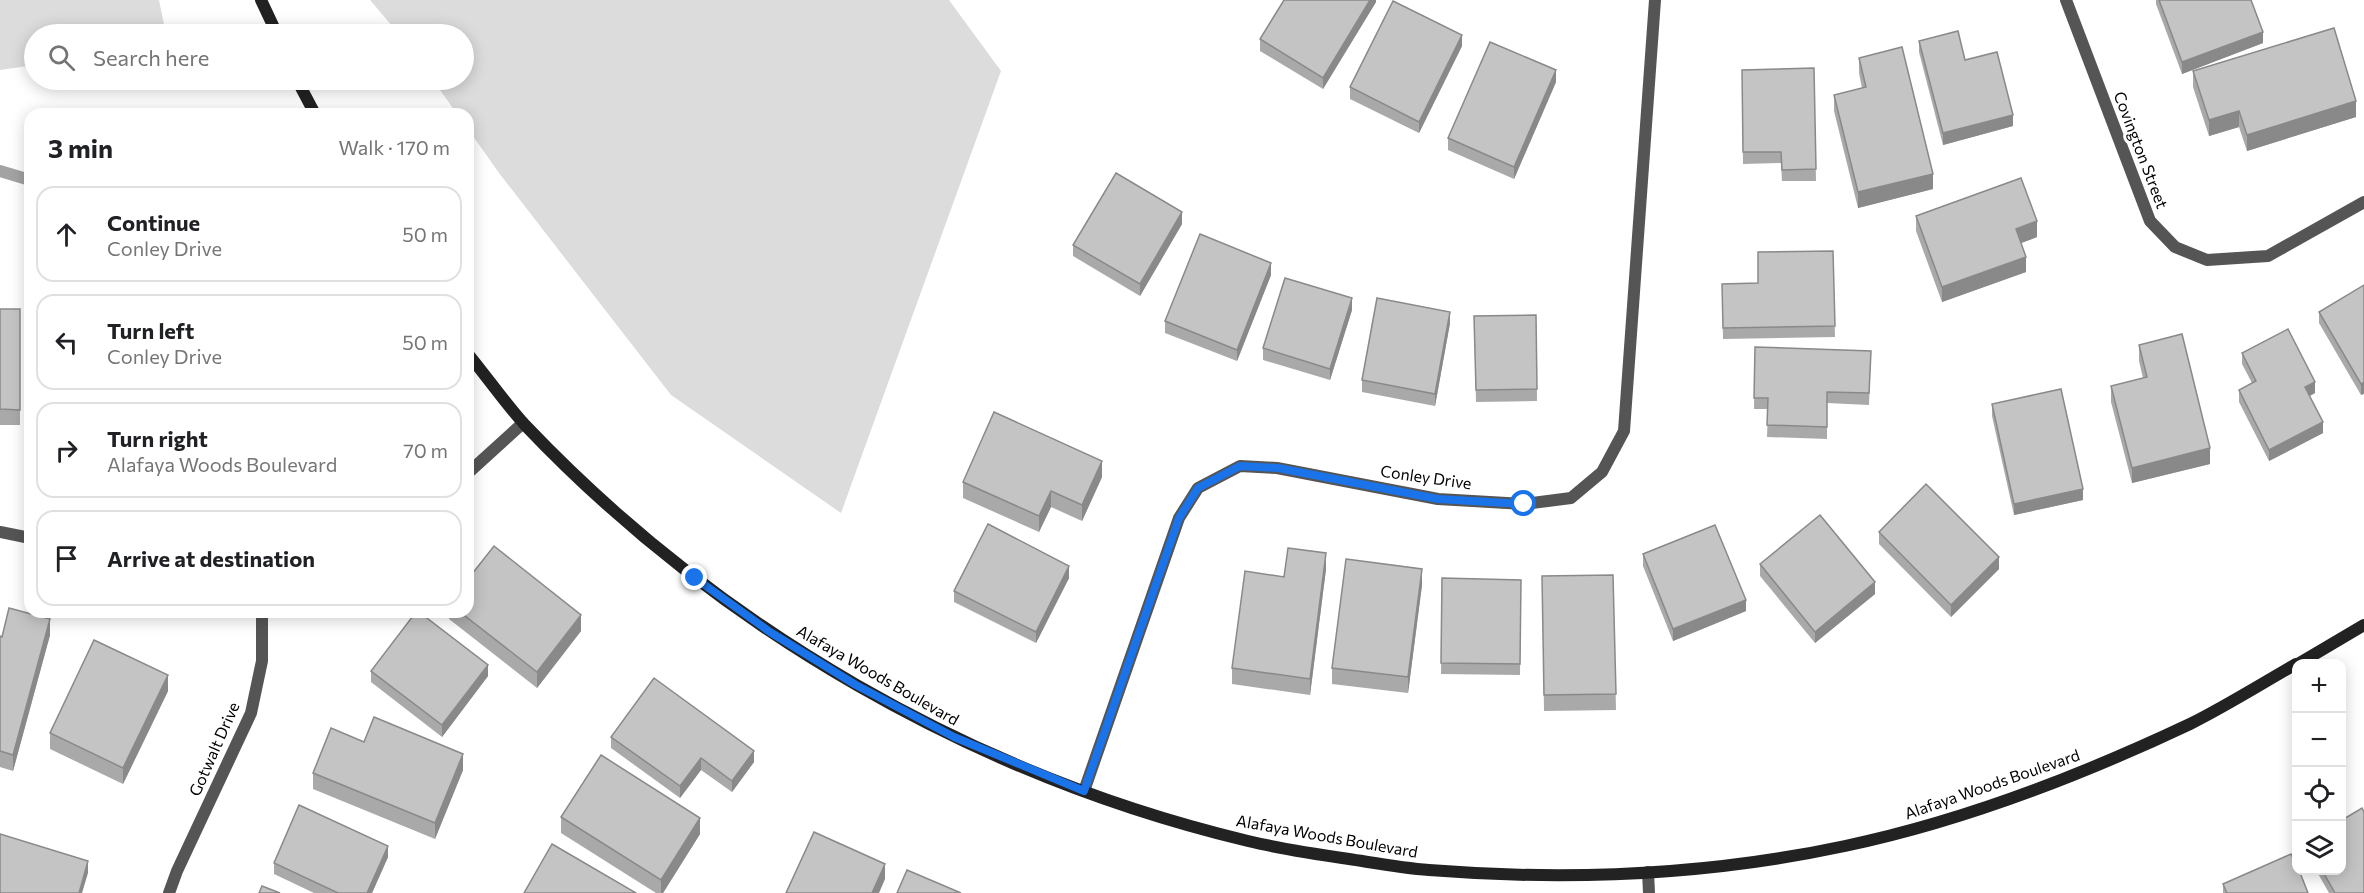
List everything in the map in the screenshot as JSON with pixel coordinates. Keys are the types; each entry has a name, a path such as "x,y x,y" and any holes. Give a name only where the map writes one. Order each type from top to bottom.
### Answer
{"street":[{"path":"261,0 272,24"},
{"name":"Conley Drive","path":"1084,791 1179,518 1198,488 1240,466 1278,468 1438,499 1524,504 1571,498 1602,472 1624,431 1655,0"},
{"name":"Covington Street","path":"2066,0 2150,221 2175,247 2207,260 2268,256 2364,202"},
{"path":"302,90 312,108"},
{"name":"Alafaya Woods Boulevard","path":"474,362 523,423 613,509 695,578 770,632 856,685 954,737 1084,791 1156,816 1251,842 1414,868 1529,876 1648,872 1756,862 1845,846 1939,822 2067,778 2192,722 2292,667"},
{"path":"474,468 523,423"},
{"path":"0,532 24,537"},
{"name":"Gotwalt Drive","path":"169,893 177,871 251,713 262,661 262,618"},
{"name":"Alafaya Woods Boulevard","path":"2306,659 2364,625"},
{"path":"1648,872 1649,893"}],"shaded area":[{"path":"0,0 159,0 164,24 24,24 24,66 0,70"},
{"path":"370,0 949,0 1001,71 841,513 671,395 499,173 474,138 474,108 453,108 440,90 474,90 474,24 390,24"}],"building":[{"path":"1284,0 1370,0 1323,78 1260,39"},
{"path":"2159,0 2251,0 2263,32 2182,62"},
{"path":"1393,1 1462,35 1419,122 1350,87"},
{"path":"2334,28 2356,101 2247,135 2239,111 2209,120 2193,71"},
{"path":"1958,31 1965,60 1997,52 2013,115 1943,133 1919,41"},
{"path":"1490,42 1556,70 1514,167 1448,138"},
{"path":"1902,47 1933,174 1858,192 1834,95 1866,87 1859,58"},
{"path":"1814,68 1816,169 1782,170 1781,152 1743,152 1742,70"},
{"path":"1116,173 1182,212 1140,284 1073,245"},
{"path":"2021,178 2037,221 2016,229 2026,257 1942,287 1916,216"},
{"path":"1200,234 1271,263 1237,350 1165,321"},
{"path":"1833,251 1835,326 1723,328 1722,284 1758,283 1758,252"},
{"path":"1285,278 1352,298 1330,369 1263,348"},
{"path":"2364,285 2364,382 2361,384 2319,312"},
{"path":"1377,298 1450,312 1435,394 1362,380"},
{"path":"0,309 20,309 20,410 0,409"},
{"path":"1536,315 1537,389 1476,390 1474,316"},
{"path":"2288,329 2315,382 2305,387 2323,422 2269,450 2239,390 2256,381 2242,353"},
{"path":"2182,334 2210,448 2132,468 2111,386 2147,377 2139,345"},
{"path":"1755,347 1871,351 1869,393 1827,392 1827,427 1767,425 1768,398 1754,398"},
{"path":"2061,389 2083,489 2014,504 1992,404"},
{"path":"994,412 1102,461 1082,505 1051,491 1039,516 963,482"},
{"path":"1926,484 1999,557 1951,605 1879,532"},
{"path":"1820,515 1875,582 1815,632 1760,564"},
{"path":"988,524 1069,566 1036,632 954,591"},
{"path":"1715,525 1746,600 1673,629 1643,554"},
{"path":"494,546 581,615 537,672 468,618 474,618 474,571"},
{"path":"1288,548 1326,553 1310,679 1232,668 1245,571 1284,577"},
{"path":"1346,559 1422,569 1408,677 1332,668"},
{"path":"1613,575 1616,694 1544,695 1542,576"},
{"path":"1442,578 1521,580 1520,664 1441,663"},
{"path":"9,608 24,612 24,618 50,619 13,755 0,751 0,636 2,637"},
{"path":"411,618 427,618 488,665 442,725 371,671"},
{"path":"94,640 168,675 123,768 50,733"},
{"path":"654,678 754,751 732,781 701,758 680,786 611,737"},
{"path":"374,717 463,754 435,823 313,773 331,728 364,742"},
{"path":"601,755 700,818 661,880 561,817"},
{"path":"299,805 388,846 367,893 338,893 274,863"},
{"path":"2362,808 2364,812 2364,893 2335,893 2325,875 2346,875 2346,818"},
{"path":"814,832 885,864 872,893 786,893"},
{"path":"0,834 88,861 79,893 0,893"},
{"path":"552,844 636,893 524,893"},
{"path":"2291,854 2292,875 2301,875 2308,893 2227,893 2223,884"},
{"path":"907,870 961,893 897,893"},
{"path":"262,886 280,893 259,893"}],"waterway":[{"path":"0,171 24,178"}],"route":[{"path":"695,578 770,632 856,685 954,737 1084,791 1179,518 1198,488 1240,466 1278,468 1438,499 1524,504"}]}
